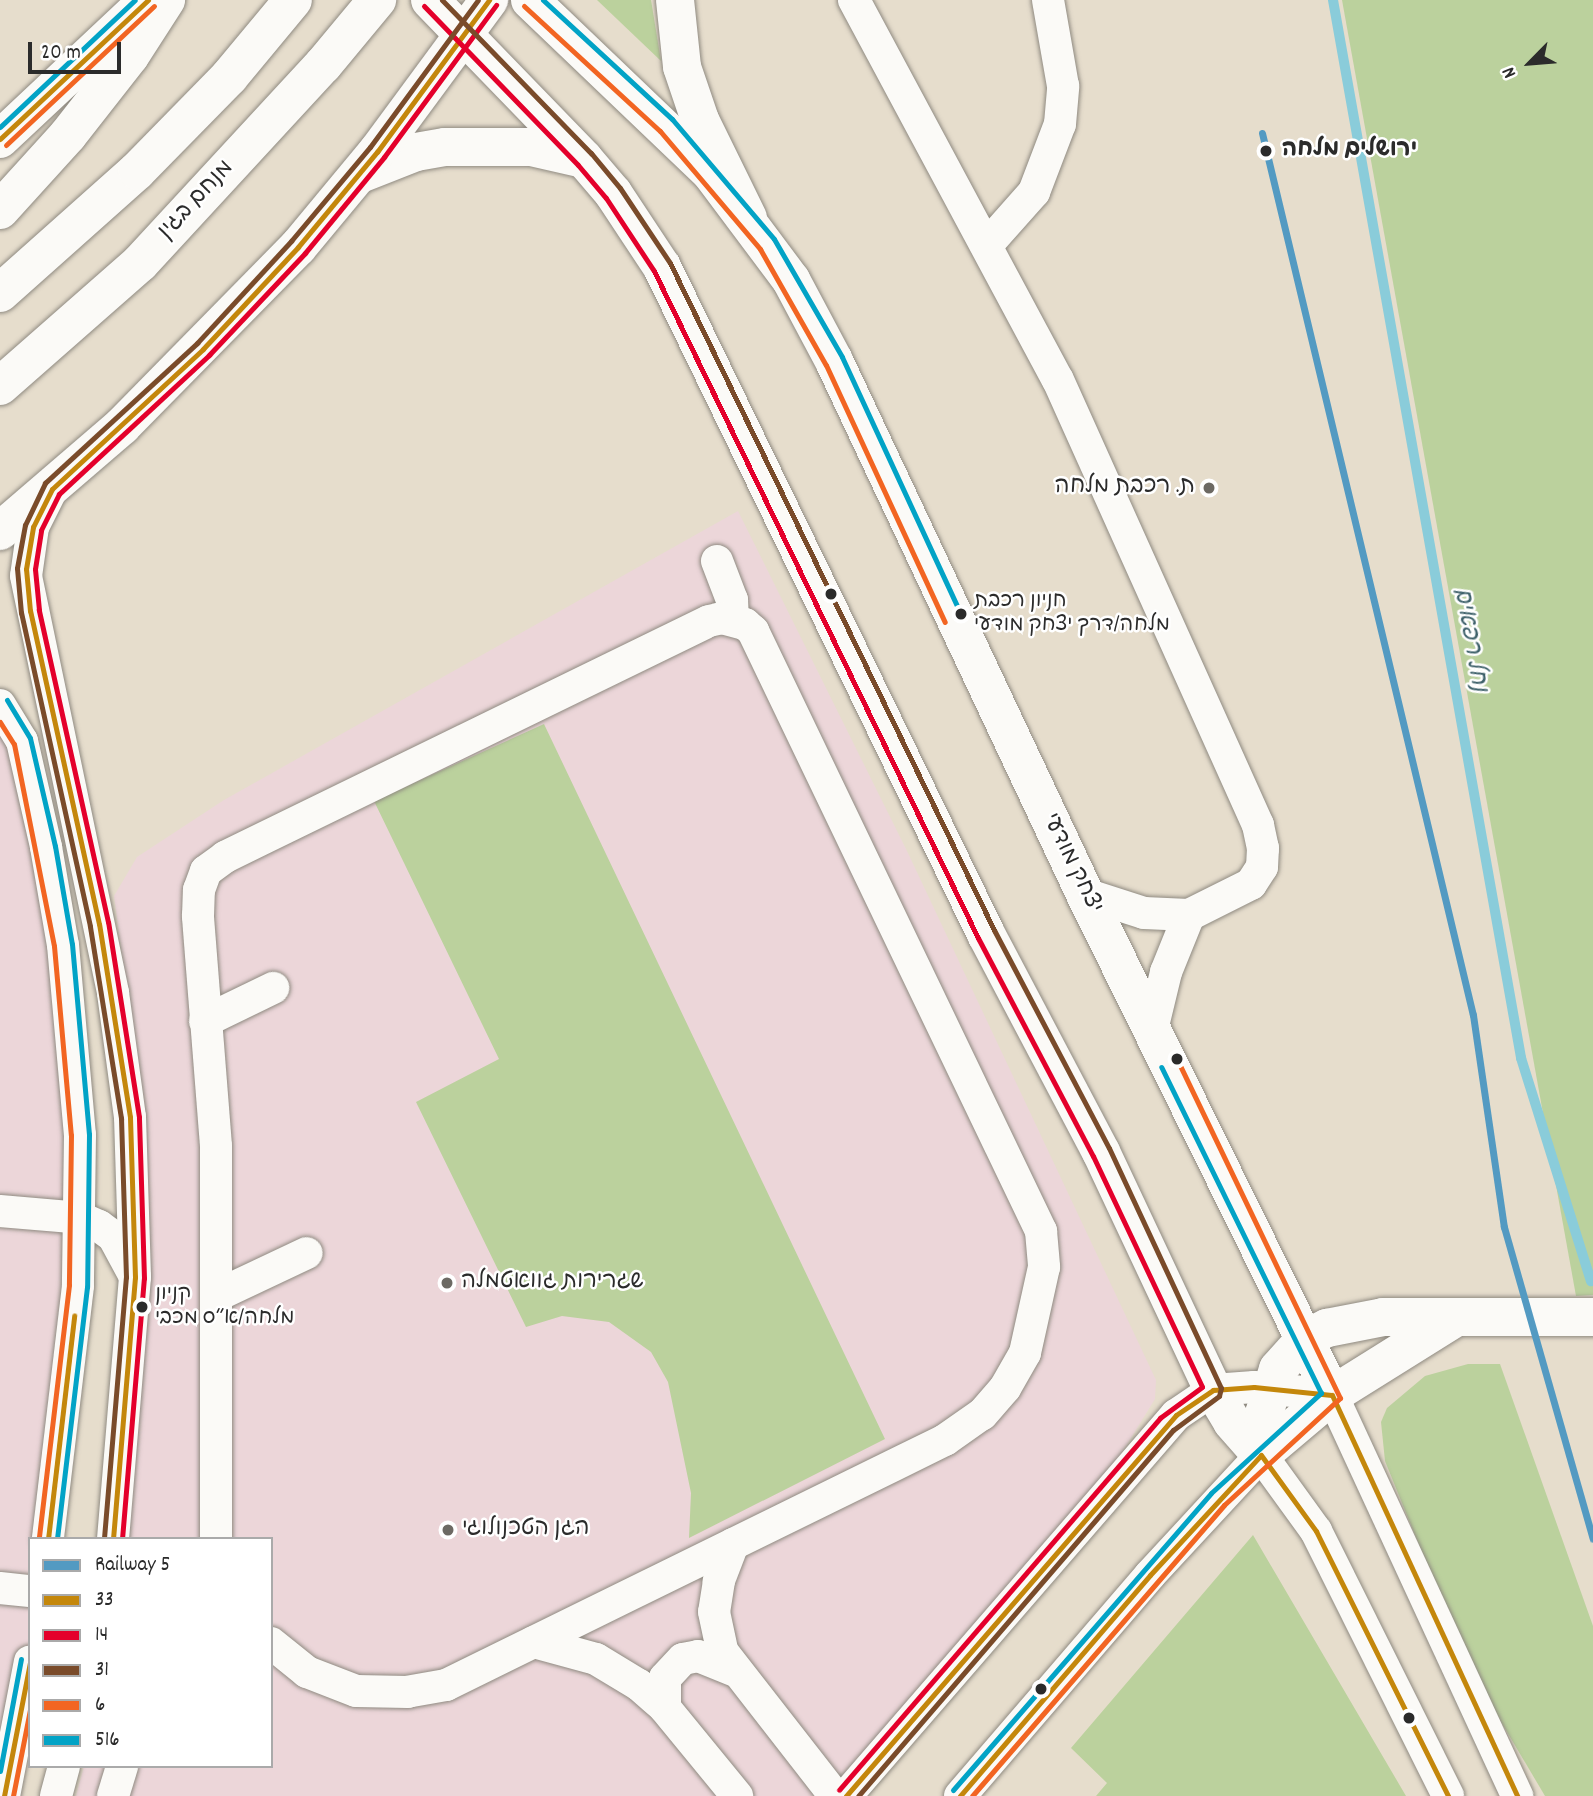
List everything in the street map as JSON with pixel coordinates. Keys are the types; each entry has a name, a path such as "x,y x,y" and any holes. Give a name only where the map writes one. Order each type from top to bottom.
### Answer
{"main road":[{"path":"0,139 148,0"},
{"path":"0,210 68,135 130,56 166,0"},
{"path":"0,293 137,171 269,30 293,0"},
{"name":"מנחם בגין","path":"0,386 140,263 323,65 377,0"},
{"path":"430,0 584,159 640,231 682,304 986,934 1101,1152 1213,1390 1232,1422 1261,1455"},
{"path":"0,531 52,489 203,349 358,175 489,0"},
{"name":"יצחק מודעי","path":"530,0 666,125 748,218 791,279 822,337 1085,894 1332,1395"},
{"path":"675,0 682,67 700,120 748,218"},
{"path":"358,175 416,152 445,148 521,146 584,159"},
{"path":"1261,1455 1271,1388 1284,1361 1305,1339 1364,1318 1452,1320 1530,1314 1593,1317"},
{"path":"1261,1455 1332,1395 1452,1320"}],"street":[{"path":"854,0 892,78 987,245 1058,380 1258,825 1262,867 1251,884 1189,915 1144,913 1085,894"},
{"path":"987,245 1034,192 1060,124 1063,86 1048,0"},
{"path":"52,489 33,527 26,576 123,1054 130,1117 135,1277 113,1537"},
{"path":"717,561 732,600 733,620"},
{"path":"216,1537 216,1146 205,1021 199,890 206,871 215,864 709,621 733,620 753,631 1041,1231 1044,1267 1025,1353 1005,1388 982,1414 945,1440 446,1685 408,1692 356,1691 307,1672 273,1645"},
{"path":"0,705 22,741 63,945 80,1135 78,1286 48,1537"},
{"path":"1152,1030 1166,972 1189,915"},
{"path":"205,1021 273,988"},
{"path":"0,1211 81,1218 113,1236 135,1277"},
{"path":"218,1295 307,1253"},
{"path":"846,1796 1167,1424 1213,1390 1271,1388 1332,1395"},
{"name":"יצחק מודעי","path":"1332,1395 1517,1796"},
{"path":"960,1796 1158,1566 1261,1455 1317,1531 1448,1796"},
{"path":"733,1544 719,1581 714,1612 722,1651 733,1670 835,1796"},
{"path":"0,1588 28,1591"},
{"path":"534,1642 596,1659 666,1707 737,1796"},
{"path":"666,1707 665,1678 684,1659 705,1657 733,1670"},
{"path":"4,1796 28,1671"},
{"path":"56,1796 63,1768"}],"shaded area":[{"name":"הגן הטכנולוגי","path":"738,511 907,851 1156,1380 1155,1399 1102,1485 853,1769 812,1796 76,1796 83,1768 273,1768 273,1537 129,1537 145,1287 140,1088 114,896 137,857 224,800"},
{"path":"0,705 10,717 80,1135 48,1537 28,1537 28,1670 0,1796"}],"green space":[{"path":"597,0 651,0 661,61"},
{"path":"1342,0 1593,0 1593,1295 1576,1296"},
{"path":"544,724 885,1439 689,1538 691,1493 668,1382 651,1352 609,1322 562,1316 526,1327 416,1102 499,1059 374,801"},
{"path":"1468,1364 1500,1364 1593,1626 1593,1796 1545,1796 1468,1666 1385,1461 1381,1422 1387,1408 1425,1376"},
{"path":"1253,1535 1406,1796 1096,1796 1107,1783 1071,1748"}],"waterway":[{"name":"נחל רפאים","path":"1333,0 1521,1058 1591,1281"}],"rail line":[{"name":"5","path":"1262,133 1473,1015 1504,1227 1593,1539"}],"transit line":[{"name":"516","path":"0,127 135,0"},
{"name":"33","path":"0,139 148,0"},
{"name":"31","path":"442,0 591,153 620,188 670,263 994,930 1109,1148 1221,1388 1219,1396 1173,1430 858,1796"},
{"name":"31","path":"104,1537 126,1277 121,1118 90,926 21,613 17,568 25,525 45,483 197,343 291,241 370,147 478,0"},
{"name":"33","path":"113,1537 135,1277 130,1117 99,924 30,611 26,569 33,527 52,489 203,349 298,247 377,152 489,0"},
{"name":"516","path":"543,0 672,119 774,239 842,357 961,614"},
{"name":"14","path":"122,1537 144,1278 139,1117 108,922 39,610 35,569 41,530 59,494 209,355 305,253 384,157 496,5"},
{"name":"6","path":"6,145 154,6"},
{"name":"14","path":"424,6 578,165 606,198 654,271 978,938 1093,1156 1202,1387 1160,1418 839,1790"},
{"name":"6","path":"524,6 660,131 760,249 826,365 945,622"},
{"name":"516","path":"7,700 30,738 55,846 72,944 89,1134 87,1287 57,1537"},
{"name":"6","path":"0,722 14,744 54,946 71,1135 69,1285 39,1537"},
{"name":"6","path":"972,1796 1224,1505 1340,1398 1177,1059"},
{"name":"516","path":"953,1790 1211,1493 1321,1393 1161,1067"},
{"name":"33","path":"48,1537 74,1316"},
{"name":"33","path":"846,1796 1176,1415 1213,1390 1254,1387 1332,1395 1517,1796"},
{"name":"33","path":"960,1796 1150,1575 1261,1455 1316,1531 1448,1796"},
{"name":"516","path":"0,1771 21,1659"},
{"name":"33","path":"4,1796 28,1672"},
{"name":"6","path":"13,1796 28,1719"}],"place":[{"name":"ירושלים מלחה","path":"1266,151"},
{"name":"ת. רכבת מלחה","path":"1209,488"},
{"name":"חניון רכבת מלחה/דרך יצחק מודעי","path":"961,614"},
{"name":"שגרירות גוואטמלה","path":"447,1283"},
{"name":"קניון מלחה/א״ס מכבי","path":"142,1307"},
{"name":"הגן הטכנולוגי","path":"448,1530"}]}
